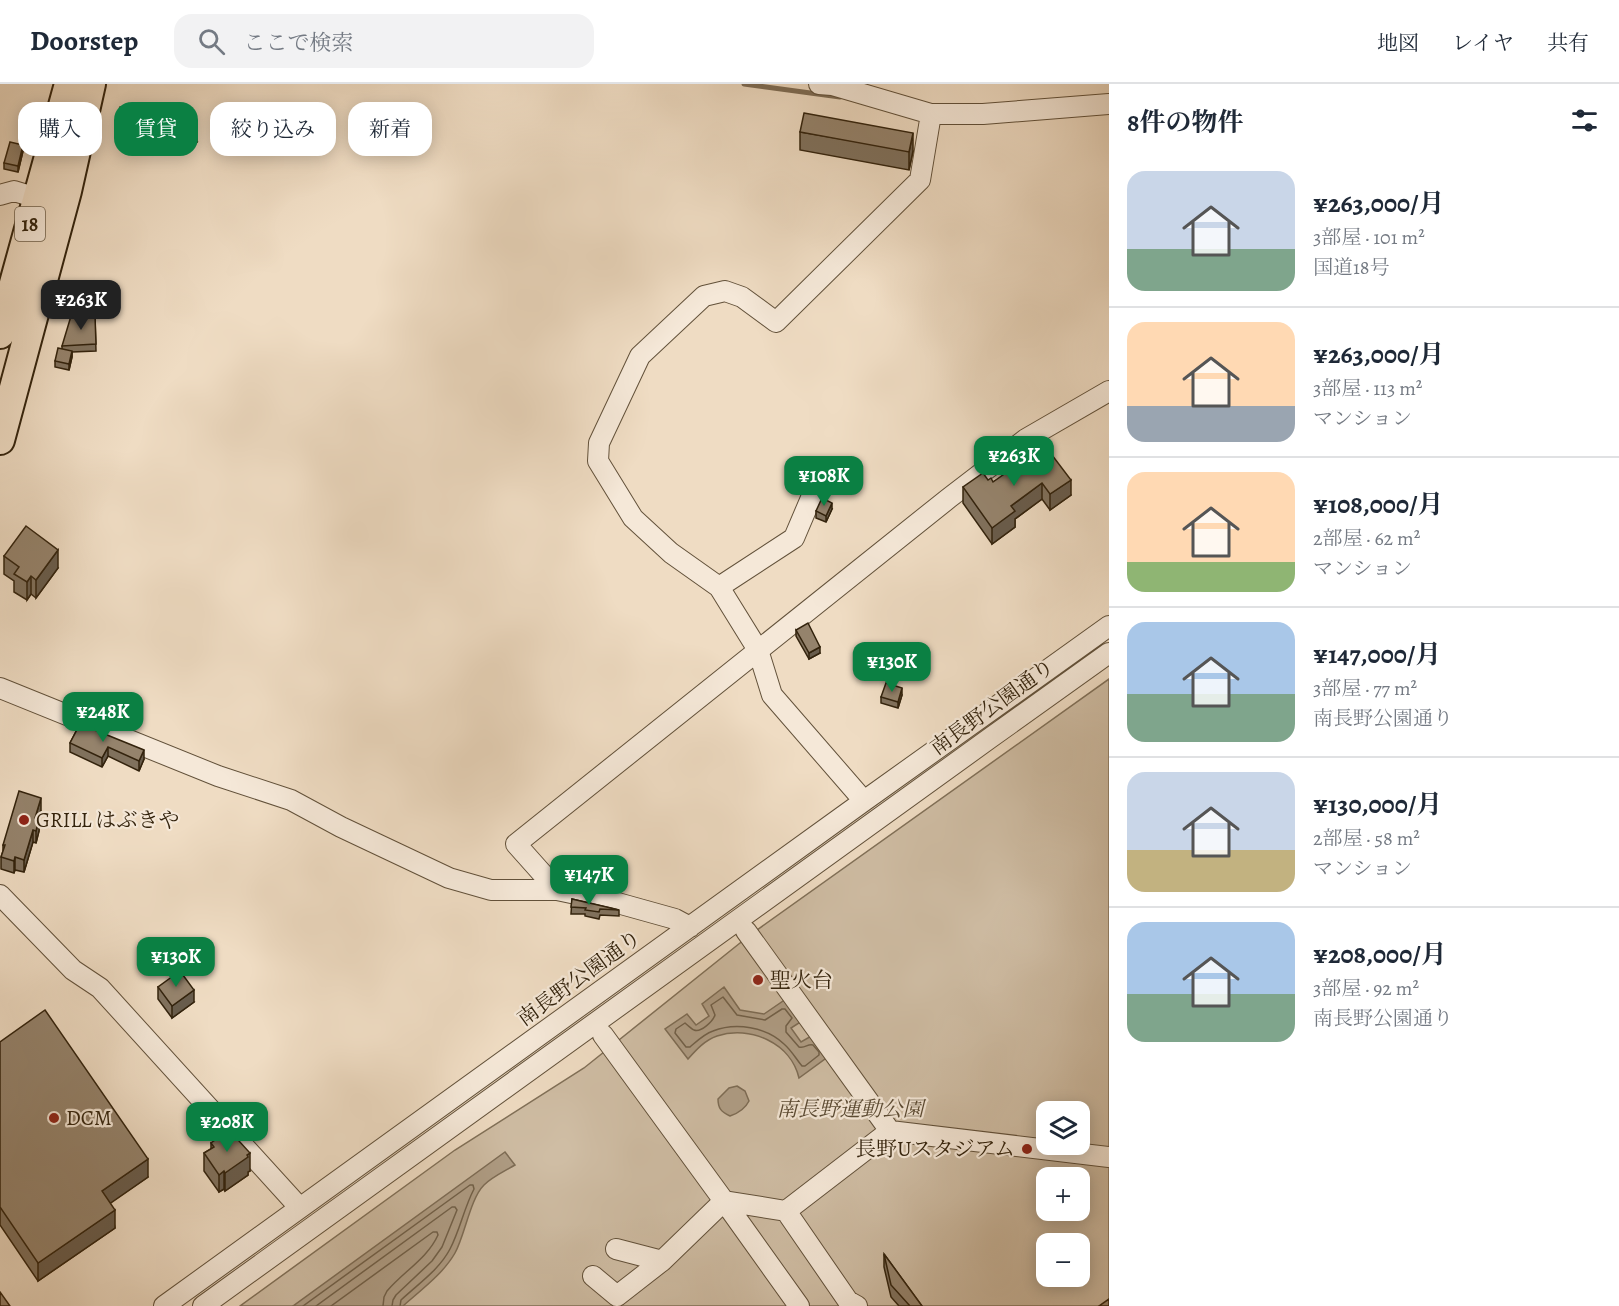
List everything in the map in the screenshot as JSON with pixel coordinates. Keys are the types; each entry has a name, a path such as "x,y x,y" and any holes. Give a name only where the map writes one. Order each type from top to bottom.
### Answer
{"highway":[{"name":"18","path":"0,334 69,84"},
{"name":"18","path":"0,440 67,190 91,84"}],"street":[{"path":"819,84 931,114 983,114 1109,104"},
{"path":"864,801 772,695 758,650 719,587 670,553 633,518 598,461 599,443 640,356 704,296 725,291 742,297 776,321 920,180 931,114"},
{"path":"0,195 14,191 37,198"},
{"path":"557,890 516,844 940,505 1026,440 1109,391"},
{"path":"719,587 794,538 817,484"},
{"name":"南長野公園通り","path":"164,1306 1109,626"},
{"name":"南長野公園通り","path":"203,1306 1109,653"},
{"path":"0,688 219,776 291,800 341,827 449,878 491,890 557,890 614,902 675,919 690,927"},
{"path":"0,895 73,970 100,988 300,1208"},
{"path":"746,931 890,1131"},
{"path":"603,1035 799,1306"},
{"path":"786,1211 890,1131 1109,1157"},
{"path":"724,1201 786,1211 848,1301 857,1306"},
{"path":"593,1276 617,1296 662,1261 724,1201"},
{"path":"616,1249 662,1261"}],"green space":[{"name":"南長野運動公園","path":"1109,679 1109,1306 240,1306 455,1150 584,1068 750,935"}],"water":[{"path":"724,987 740,1010 764,1014 786,999 802,1021 791,1028 801,1042 813,1035 829,1056 799,1078 795,1066 778,1046 755,1035 730,1033 709,1040 688,1059 665,1029 687,1014 696,1025 709,1016 702,1004"},
{"path":"737,1086 745,1091 749,1101 736,1114 730,1116 721,1109 718,1099 729,1088"},
{"path":"505,1152 515,1165 495,1177 479,1191 459,1245 450,1261 403,1306 293,1306"}],"building":[{"path":"804,113 913,133 909,152 800,132"},
{"path":"10,142 18,144 18,156 20,156 18,166 4,163"},
{"path":"71,316 95,316 96,344 62,346"},
{"path":"58,348 72,351 69,364 55,361"},
{"path":"1042,453 1046,459 1052,455 1071,480 1050,494 1042,483 1011,506 1015,511 992,528 963,487 983,473 988,480 991,478 993,482 1024,460 1027,464"},
{"path":"822,498 832,503 826,516 816,511"},
{"path":"26,526 58,550 36,580 31,576 27,582 14,574 19,567 4,556"},
{"path":"808,623 820,647 809,653 796,630"},
{"path":"886,683 902,688 898,702 881,697"},
{"path":"80,724 144,750 139,761 108,747 102,758 70,743"},
{"path":"19,791 41,798 35,818 39,819 36,831 33,830 24,860 15,857 14,861 1,857"},
{"path":"572,899 619,910 600,909 599,912 571,907"},
{"path":"180,971 194,990 172,1006 158,987"},
{"name":"DCM","path":"45,1010 148,1159 102,1191 115,1210 38,1263 0,1207 0,1042"},
{"path":"229,1130 250,1153 248,1157 219,1175 204,1153 214,1147 211,1143"},
{"path":"884,1254 922,1306 910,1306 891,1285"},
{"path":"0,1292 10,1306 0,1306"},
{"path":"1109,1299 1109,1306 1099,1306"}],"waterway":[{"path":"744,84 840,97"}],"place":[{"name":"GRILL はぶきや","path":"24,820"},
{"name":"聖火台","path":"758,980"},
{"name":"DCM","path":"54,1118"},
{"name":"長野Uスタジアム","path":"1027,1149"}]}
